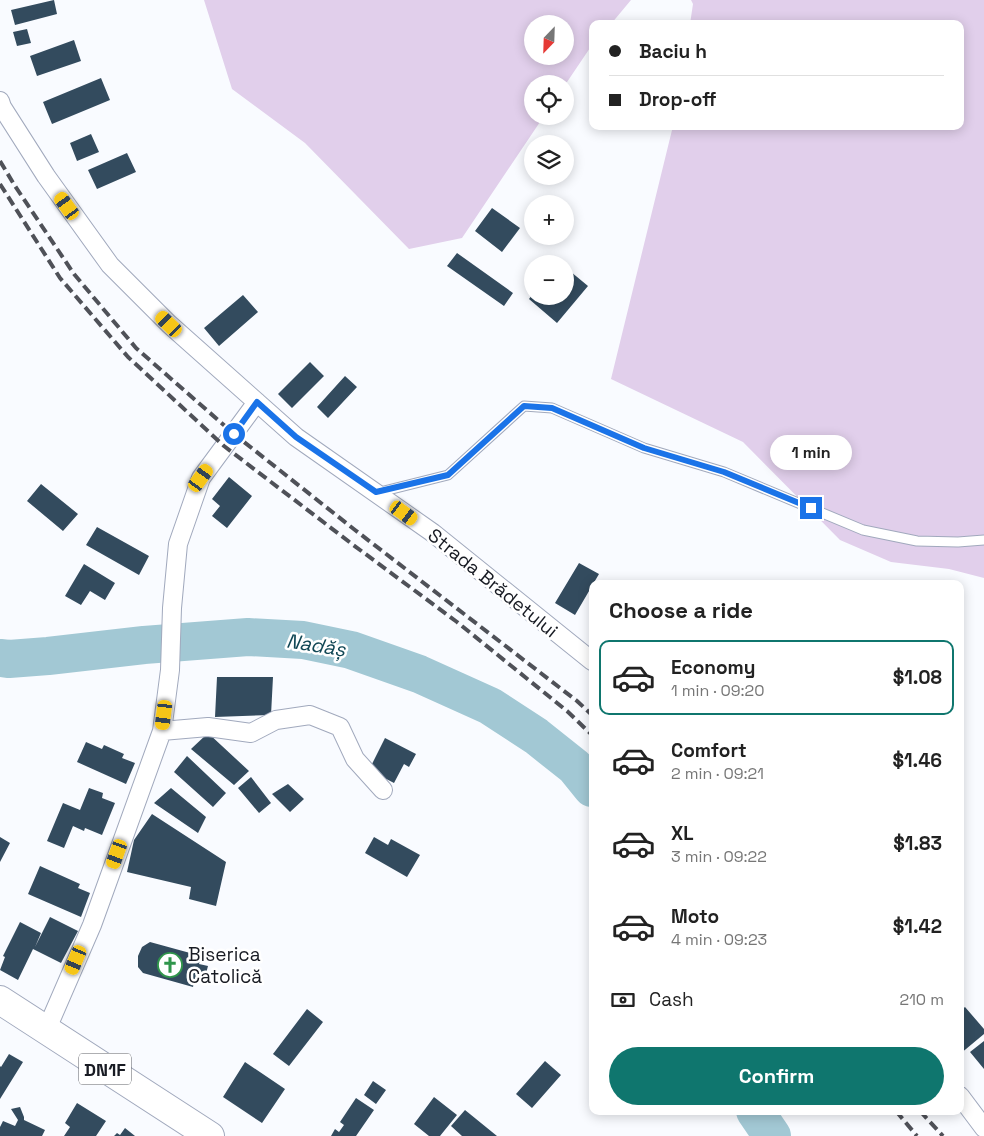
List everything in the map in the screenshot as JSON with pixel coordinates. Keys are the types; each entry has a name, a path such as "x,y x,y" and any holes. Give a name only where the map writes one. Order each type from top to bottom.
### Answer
{"main road":[{"name":"DN1F","path":"0,1000 210,1136"}],"street":[{"name":"Strada Brădetului","path":"0,101 46,176 110,265 169,324 296,437 433,533 589,659"},
{"path":"46,1031 92,925 162,730 170,670 172,608 178,544 201,478 257,402"},
{"path":"162,730 208,726 251,733 276,720 310,715 340,727 354,759 383,790"},
{"path":"964,1101 984,1128"}],"lane":[{"path":"376,492 448,475 524,406 552,408 644,448 724,472 863,530 917,541 958,542 984,540"}],"shaded area":[{"path":"204,0 631,0 614,20 589,20 589,49 572,75 524,75 524,125 538,125 531,135 524,135 524,146 462,238 409,249 305,143 232,89"},
{"path":"691,0 984,0 984,578 949,569 891,562 840,540 743,442 611,379 672,130 964,130 964,20 691,20 693,4"}],"building":[{"path":"54,0 57,14 15,25 11,10"},
{"path":"27,29 31,43 17,46 13,32"},
{"path":"74,40 81,61 37,76 30,56"},
{"path":"101,78 110,100 52,124 43,102"},
{"path":"91,134 99,152 77,161 70,143"},
{"path":"127,153 136,172 97,189 88,170"},
{"path":"492,208 520,228 502,252 475,231"},
{"path":"457,253 513,293 504,306 447,266"},
{"path":"574,274 588,286 574,303"},
{"path":"243,295 258,312 219,346 204,328"},
{"path":"536,305 572,305 557,323"},
{"path":"310,362 324,376 292,408 278,394"},
{"path":"345,376 357,387 328,418 317,407"},
{"path":"229,477 252,496 227,528 212,516 220,506 212,499"},
{"path":"41,484 78,514 63,531 27,501"},
{"path":"97,527 149,556 139,575 86,545"},
{"path":"579,563 599,574 595,580 589,580 589,591 575,615 555,603"},
{"path":"84,564 115,583 105,600 90,591 81,605 65,596"},
{"path":"217,677 273,677 271,715 215,717"},
{"path":"208,733 249,771 234,785 191,749"},
{"path":"385,738 416,754 409,767 404,764 394,783 369,770"},
{"path":"86,742 102,749 104,745 124,754 122,758 135,763 126,784 77,762"},
{"path":"187,756 226,793 213,807 174,772"},
{"path":"251,777 271,803 259,813 238,788"},
{"path":"288,784 304,799 290,812 272,794"},
{"path":"89,788 103,793 102,798 115,803 102,835 85,828 84,831 73,826 64,848 47,841 63,803 80,810"},
{"path":"171,788 206,817 198,833 154,803"},
{"path":"152,814 226,862 216,906 189,899 191,887 127,872 134,840"},
{"path":"0,837 10,843 0,862"},
{"path":"374,837 388,845 391,839 420,855 407,877 365,853"},
{"path":"40,866 80,884 78,888 90,893 81,917 28,894"},
{"path":"50,917 78,931 61,963 33,949 18,980 0,970 5,957 3,956 20,922 41,933 35,947"},
{"name":"Biserica Catolică","path":"150,942 201,956 199,964 208,966 204,981 195,978 193,987 143,973 138,967 138,956 142,947"},
{"path":"964,1008 984,1029 984,1034 964,1051"},
{"path":"307,1009 323,1022 289,1066 273,1054"},
{"path":"984,1041 984,1069 970,1052"},
{"path":"9,1054 23,1062 0,1099 0,1066"},
{"path":"545,1061 561,1075 532,1108 516,1094"},
{"path":"245,1062 285,1089 262,1123 223,1097"},
{"path":"373,1081 386,1090 376,1104 364,1095"},
{"path":"434,1097 457,1115 440,1136 429,1136 414,1124"},
{"path":"356,1098 374,1110 356,1136 331,1136 335,1129 339,1132 344,1125 340,1122"},
{"path":"77,1103 106,1121 96,1136 64,1136 70,1127 65,1123"},
{"path":"20,1107 24,1120 45,1130 42,1136 0,1136 0,1127 3,1121 15,1126 18,1120 11,1109"},
{"path":"465,1110 497,1136 462,1136 451,1126"},
{"path":"125,1128 135,1136 114,1136 117,1133 120,1135"}],"waterway":[{"name":"Nadăș","path":"0,658 48,656 144,645 248,637 303,640 351,650 419,674 490,706 536,736 575,767 589,784"},
{"name":"Nadăș","path":"758,1115 772,1136"}],"railway":[{"path":"0,161 74,274 136,348 234,434 589,712"},
{"path":"0,184 60,278 128,357 224,446 457,622 567,711 589,732"},
{"path":"899,1115 917,1136"},
{"path":"924,1115 943,1136"}],"place":[{"name":"Biserica Catolică","path":"170,965"}],"route":[{"path":"234,434 257,402 296,437 376,492 448,475 524,406 552,408 644,448 724,472 811,508"}]}
